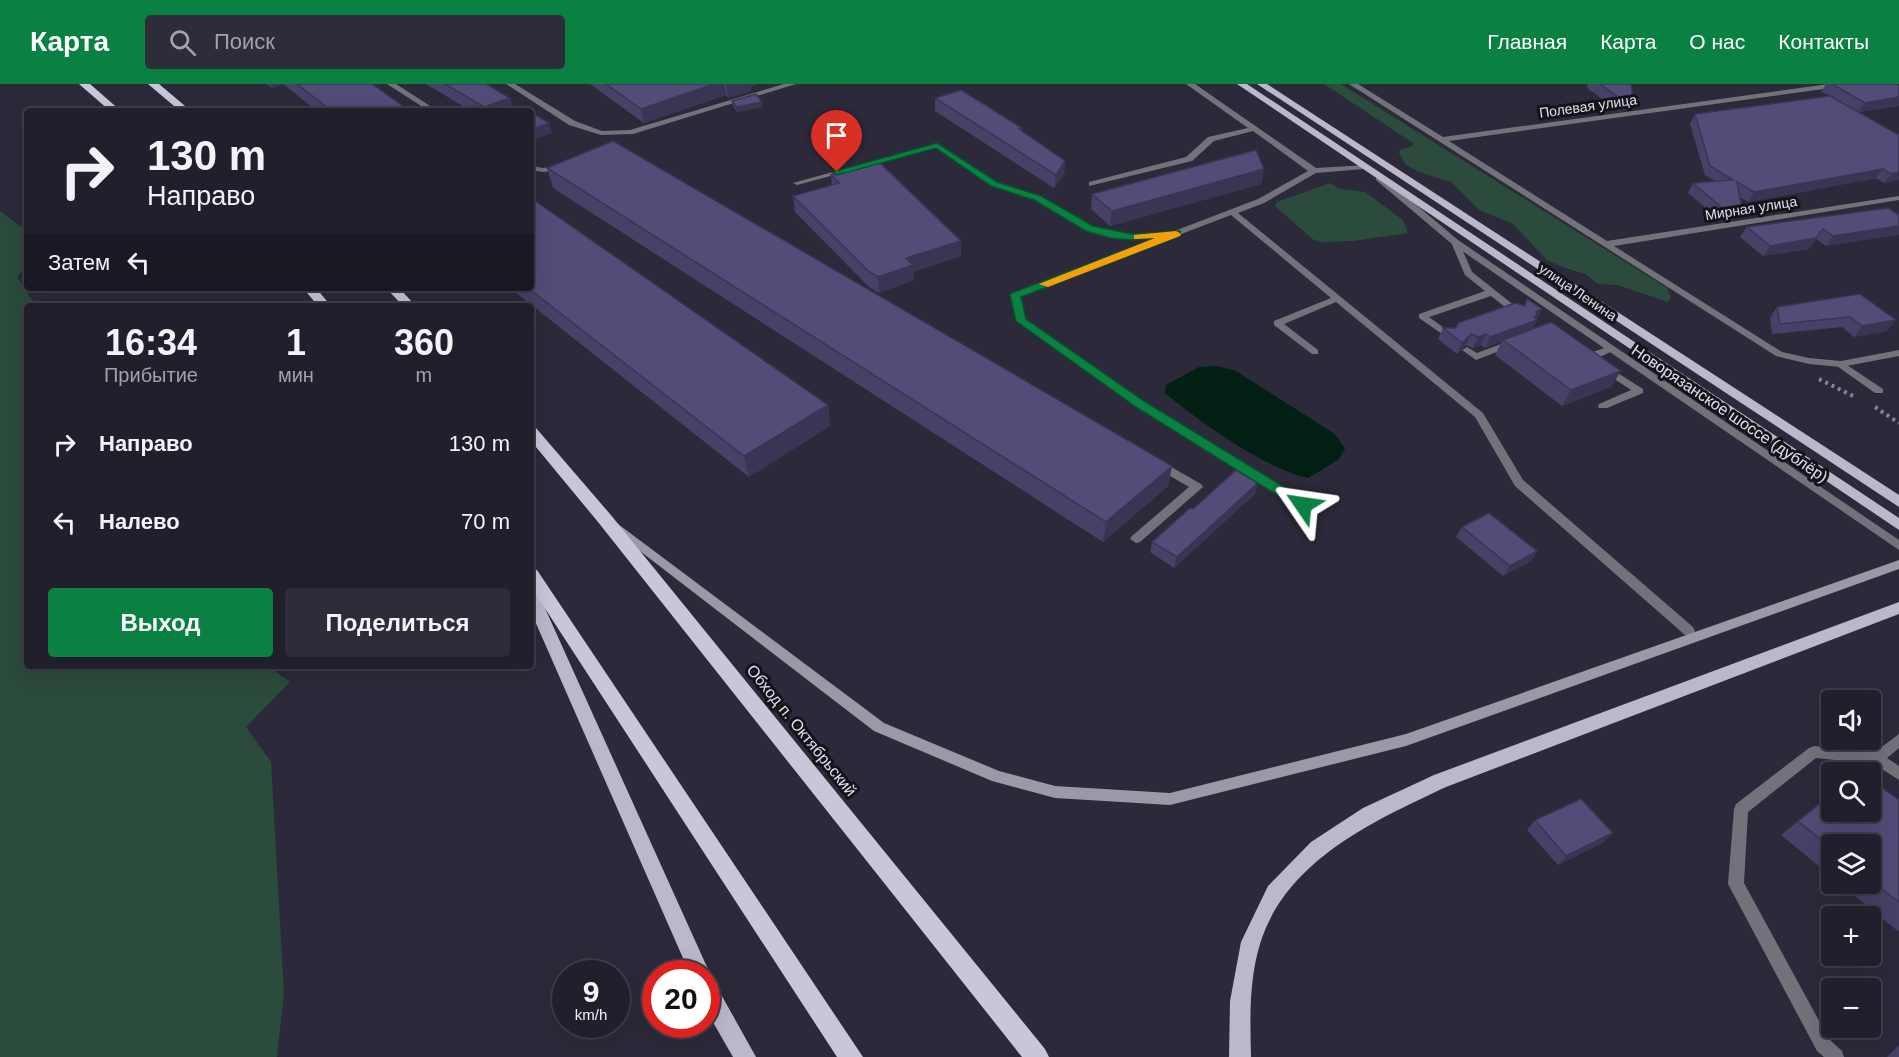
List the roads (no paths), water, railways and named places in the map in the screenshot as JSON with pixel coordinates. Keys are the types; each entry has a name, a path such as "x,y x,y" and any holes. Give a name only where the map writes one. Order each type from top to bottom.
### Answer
{"highway":[{"path":"84,84 112,108"},
{"path":"153,84 182,108"},
{"path":"312,291 322,303"},
{"path":"395,291 407,303"},
{"name":"Обход п. Октябрьский","path":"534,435 604,518 1037,1057"},
{"path":"534,579 851,1057"}],"main road":[{"name":"улица Ленина","path":"1240,84 1899,525"},
{"name":"улица Ленина","path":"1261,84 1899,502"},
{"path":"604,518 879,727 997,777 1055,792 1170,799 1406,740 1899,564"},
{"path":"534,602 694,960"},
{"path":"1240,1057 1240,1001 1251,942 1275,892 1318,848 1369,814 1440,781 1899,608"},
{"path":"720,1015 745,1057"}],"street":[{"path":"391,84 429,108"},
{"path":"510,84 572,123 601,133 630,132 792,84"},
{"path":"1190,84 1314,171"},
{"path":"1353,84 1779,354 1809,361 1841,364 1899,353"},
{"name":"Полевая улица","path":"1440,140 1845,84"},
{"path":"1092,184 1189,159 1210,139 1253,129"},
{"path":"797,183 937,145 994,184 1038,198 1089,228 1110,235 1132,237 1176,234"},
{"path":"534,168 543,170 574,164"},
{"path":"1303,505 1140,404 1021,321 1015,295 1261,201 1314,171 1369,170"},
{"name":"Новорязанское шоссе (дублёр)","path":"1369,170 1455,242 1899,546"},
{"name":"Мирная улица","path":"1607,244 1899,198"},
{"path":"1232,212 1479,415 1519,483 1689,631"},
{"path":"1455,242 1468,273 1517,312"},
{"path":"1448,335 1422,316 1490,292"},
{"path":"1315,352 1277,323 1336,299"},
{"path":"1467,350 1476,357 1526,339"},
{"path":"1572,347 1639,391 1603,406"},
{"path":"1589,357 1610,350"},
{"path":"1841,364 1879,391"},
{"path":"1136,539 1197,487 1146,457"},
{"path":"1877,758 1899,740"},
{"path":"1836,1057 1823,1046 1736,884 1741,809 1814,752 1877,758 1899,774"}]}
